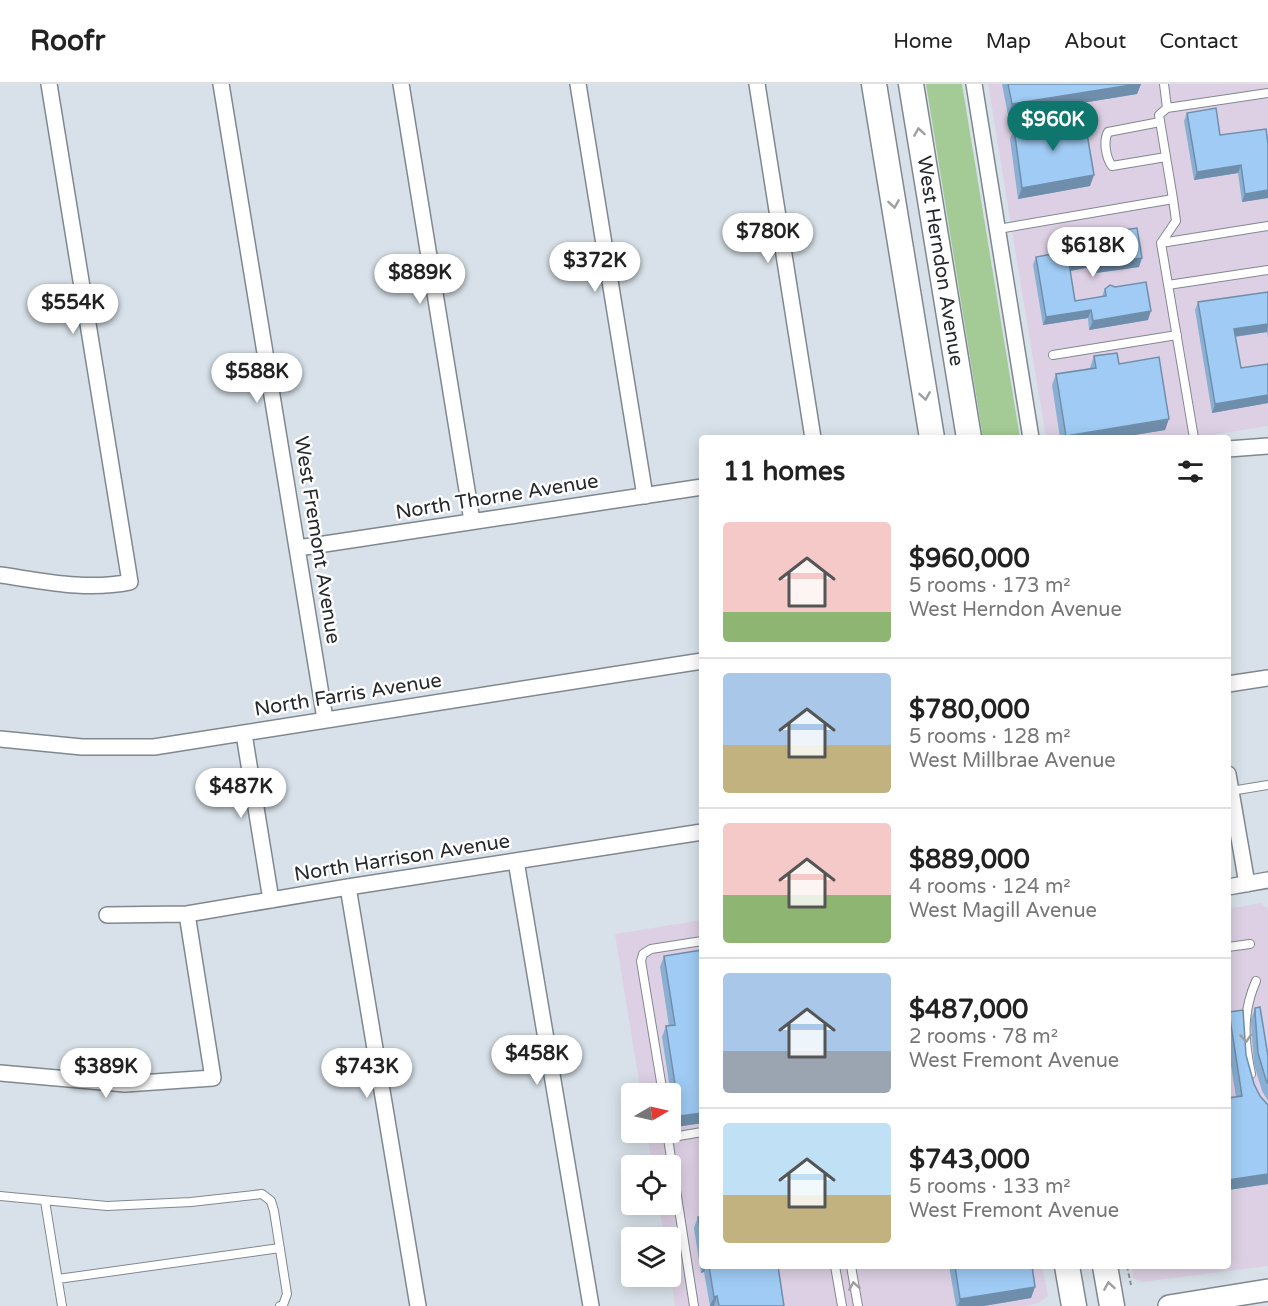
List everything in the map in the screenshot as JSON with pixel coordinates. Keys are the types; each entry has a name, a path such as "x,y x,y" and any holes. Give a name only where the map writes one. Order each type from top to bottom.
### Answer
{"main road":[{"name":"West Herndon Avenue","path":"874,84 932,435"},
{"name":"West Herndon Avenue","path":"911,84 969,435"},
{"path":"1068,1269 1074,1306"},
{"path":"1106,1269 1112,1306"},
{"path":"1169,1306 1268,1290"}],"street":[{"path":"0,574 82,586 130,582 49,84"},
{"name":"West Fremont Avenue","path":"221,84 325,719"},
{"path":"401,84 472,521"},
{"path":"578,84 645,496"},
{"path":"757,84 813,435"},
{"path":"974,84 1031,435"},
{"path":"1231,449 1268,446"},
{"name":"North Thorne Avenue","path":"298,548 699,487"},
{"name":"North Farris Avenue","path":"0,739 82,747 154,747 699,661"},
{"path":"1231,684 1268,678"},
{"path":"244,734 271,900"},
{"path":"1231,791 1247,884"},
{"name":"North Harrison Avenue","path":"107,915 187,914 699,832"},
{"path":"516,861 591,1306"},
{"path":"1231,887 1268,880"},
{"path":"348,887 418,1306"},
{"path":"0,1073 125,1084 213,1077 187,914"}],"lane":[{"path":"1164,84 1167,108"},
{"path":"1193,435 1161,243 1176,221 1159,115 1167,108 1268,93"},
{"path":"1160,122 1108,132 1105,137 1108,161 1112,166 1166,157"},
{"path":"998,230 1173,198"},
{"path":"1161,243 1268,226"},
{"path":"1168,285 1268,270"},
{"path":"1053,355 1176,335"},
{"path":"1231,791 1268,784"},
{"path":"661,1083 641,961 643,954 651,949 699,941"},
{"path":"1231,947 1250,944"},
{"path":"1252,1082 1245,1015 1256,981"},
{"path":"681,1134 699,1132"},
{"path":"668,1143 694,1306"},
{"path":"0,1196 107,1206 191,1202 262,1194 271,1201 280,1248 287,1294 283,1305 280,1306"},
{"path":"45,1201 62,1306"},
{"path":"58,1280 280,1248"},
{"path":"836,1269 842,1306"},
{"path":"852,1269 858,1306"}],"path":[{"path":"1128,1269 1131,1285"}],"shaded area":[{"path":"988,84 1268,84 1268,426 1211,435 1046,435"},
{"path":"1261,903 1268,909 1268,1266 1142,1282 1133,1278 1132,1269 1231,1269 1231,909"},
{"path":"699,920 699,1269 1043,1269 1048,1296 1039,1303 1023,1306 675,1306 672,1287 681,1287 681,1227 662,1227 661,1215 681,1215 681,1155 650,1155 649,1143 681,1143 681,1083 639,1083 615,934"}],"green space":[{"path":"926,84 962,84 1020,435 983,435"}],"building":[{"path":"1008,84 1137,84 1012,104"},
{"path":"1216,108 1220,135 1266,129 1268,190 1245,194 1241,165 1197,172 1187,113"},
{"path":"1084,116 1094,175 1022,188 1014,128"},
{"path":"1137,228 1142,258 1099,264 1098,258 1069,263 1075,301 1106,296 1105,289 1110,285 1115,287 1146,282 1151,311 1093,321 1091,310 1046,317 1036,257 1079,249 1077,237"},
{"path":"1268,292 1268,324 1234,329 1241,368 1268,364 1268,395 1215,404 1198,302"},
{"path":"1117,353 1119,364 1159,357 1169,419 1066,435 1056,374 1096,368 1094,356"},
{"path":"699,950 699,1113 681,1116 681,1083 675,1083 666,1026 675,1025 664,956"},
{"path":"1260,1007 1268,1056 1268,1084 1258,1053 1255,1008"},
{"path":"1243,1010 1246,1055 1254,1084 1268,1105 1268,1174 1231,1180 1231,1098 1242,1096 1231,1012"},
{"path":"709,1269 778,1269 784,1306 719,1306 717,1296 714,1297"},
{"path":"955,1269 1032,1269 1035,1287 960,1299"}]}
